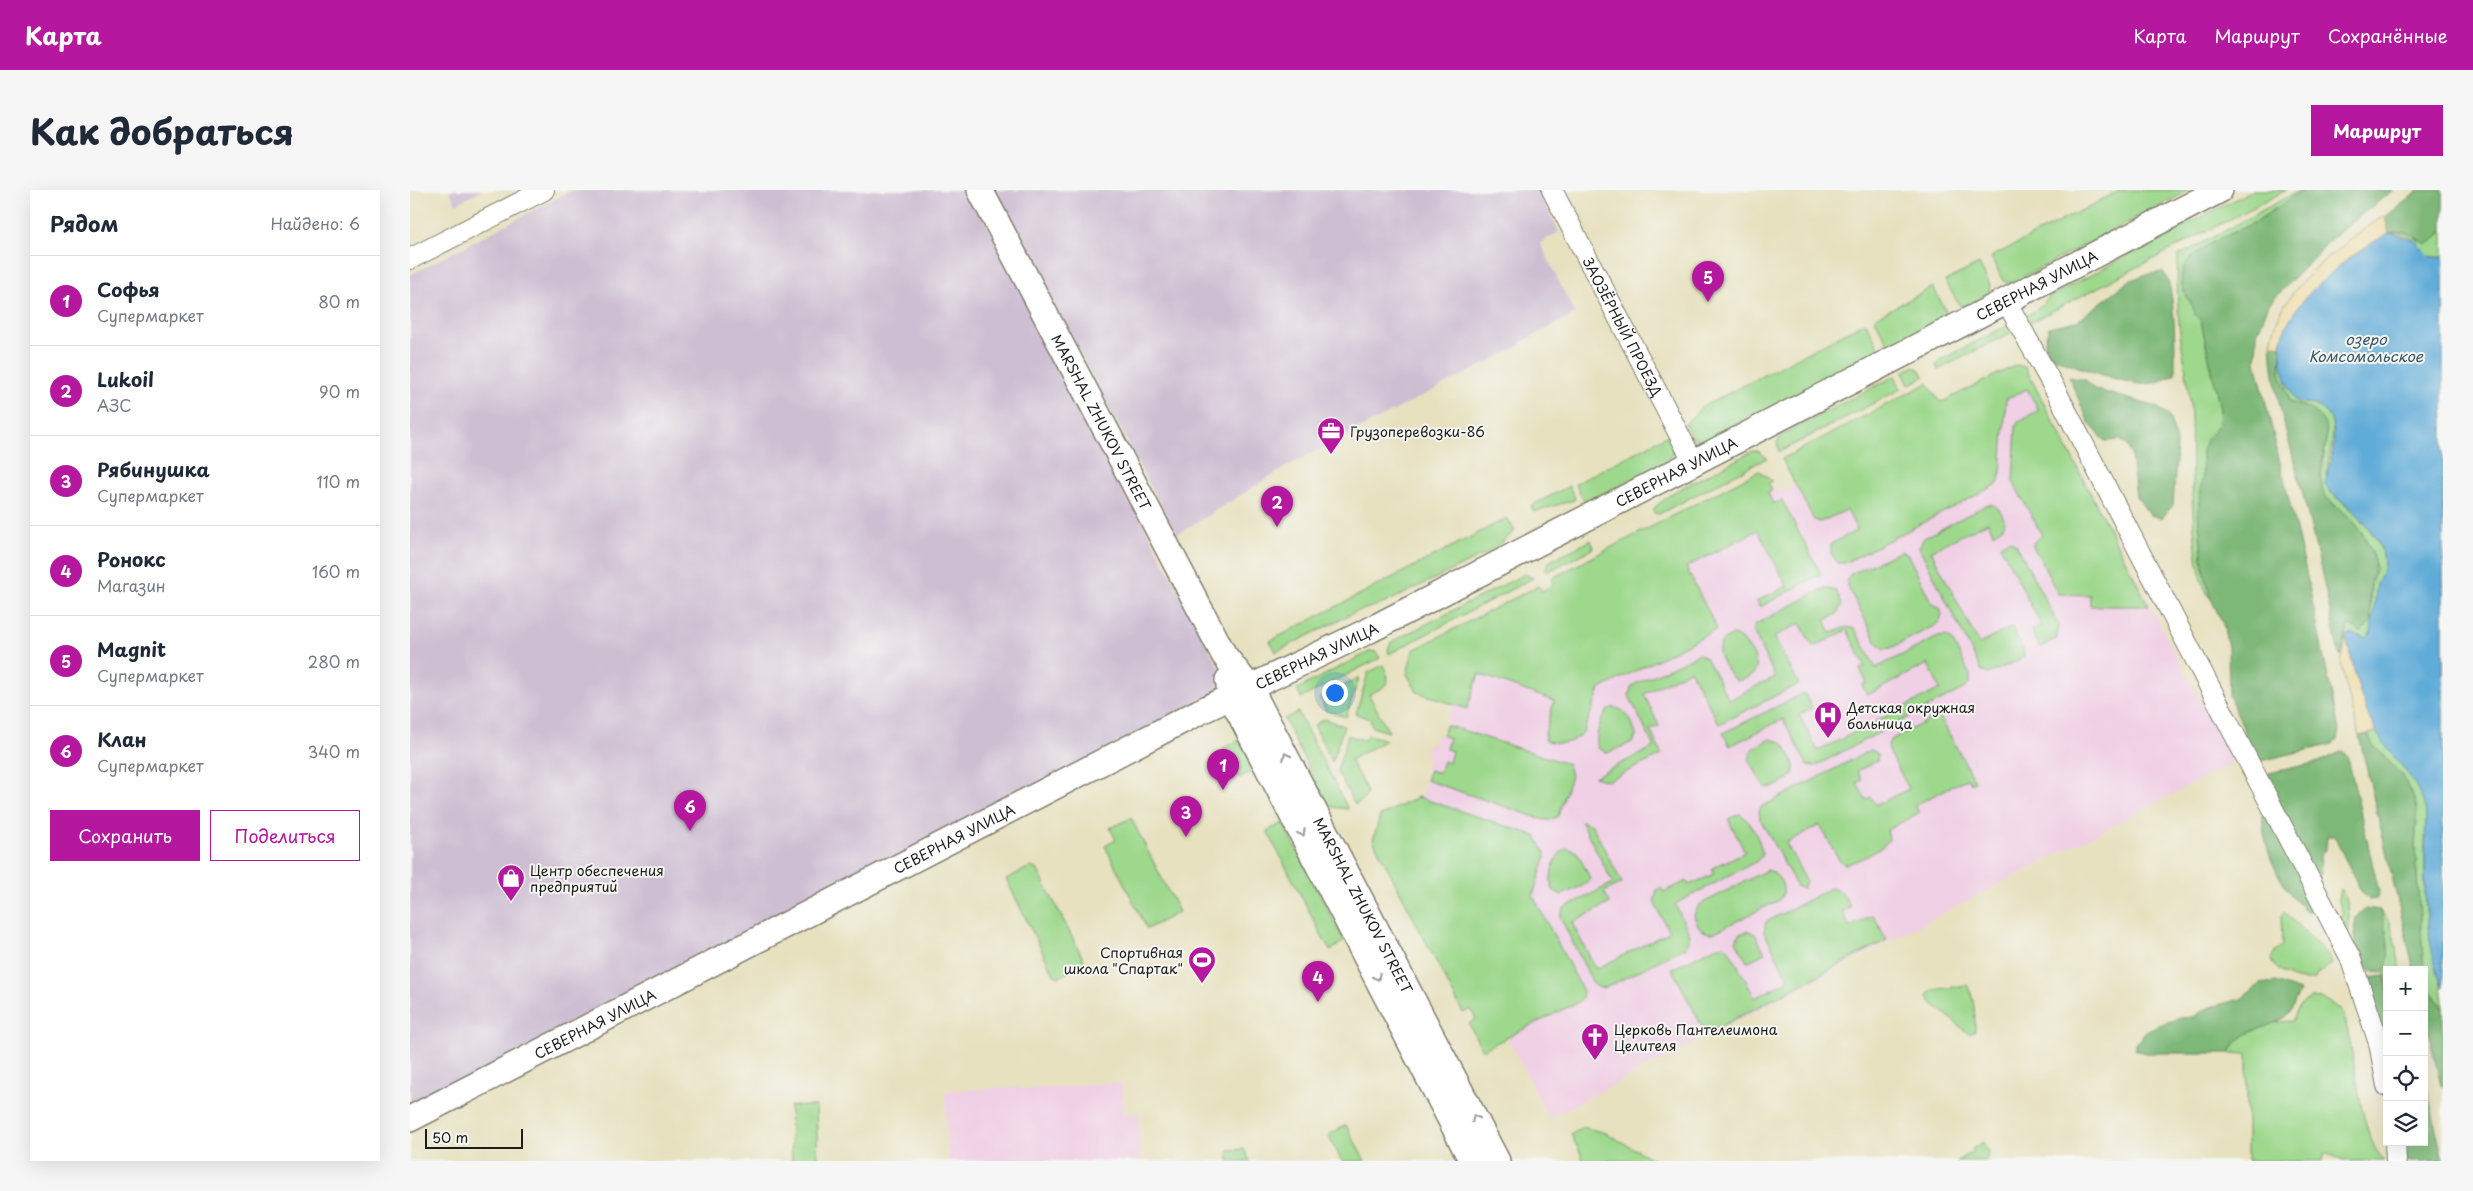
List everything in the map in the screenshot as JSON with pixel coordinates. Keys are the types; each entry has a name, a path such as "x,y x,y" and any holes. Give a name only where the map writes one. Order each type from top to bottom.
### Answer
{"main road":[{"name":"MARSHAL ZHUKOV STREET","path":"980,190 1224,655 1295,796 1497,1161"},
{"name":"СЕВЕРНАЯ УЛИЦА","path":"410,1118 1241,692 1370,630 2220,190"},
{"name":"MARSHAL ZHUKOV STREET","path":"1295,796 1472,1161"}],"street":[{"path":"410,259 544,190"},
{"name":"ЗАОЗЁРНЫЙ ПРОЕЗД","path":"1552,190 1694,463"},
{"path":"2006,301 2056,391 2350,957 2379,1043 2383,1064"},
{"path":"2395,1146 2396,1161"}],"shaded area":[{"path":"449,190 482,190 456,204"},
{"path":"572,190 969,190 1221,672 1217,689 1213,693 410,1108 410,275"},
{"path":"994,190 1538,190 1559,232 1540,243 1575,314 1520,343 1521,345 1289,465 1176,535"},
{"name":"Детская окружная больница","path":"2025,365 2232,763 1549,1118 1390,811 1421,798 1429,770 1426,769 1429,758 1425,756 1429,743 1434,744 1437,734 1443,735 1456,692 1444,666 1770,497 1768,493 1777,488 1780,493"},
{"path":"1122,1082 1124,1114 1139,1114 1140,1161 948,1161 945,1091 1017,1087 1021,1090"}],"green space":[{"path":"2121,190 2190,190 2012,283 2003,281 1991,257"},
{"path":"2253,190 2287,190 1938,370 1936,365 1939,361 2034,312 2049,297"},
{"path":"2303,190 2258,220 2192,256 2183,294 2194,306 2195,315 2201,321 2220,408 2219,424 2202,451 2203,474 2198,511 2203,567 2211,599 2204,585 2198,565 2195,541 2190,408 2177,294 2178,256"},
{"path":"2303,190 2393,190 2332,238 2269,304 2257,333 2256,362 2305,567 2339,730 2337,740 2333,744 2260,761 2247,743 2242,724 2229,696 2228,647 2223,624 2211,599 2203,567 2198,511 2203,474 2202,451 2207,438 2219,424 2220,408 2201,321 2195,315 2181,280 2186,264 2203,248 2259,220"},
{"path":"2420,190 2443,190 2443,231 2433,241 2426,244 2407,232 2389,233 2385,217"},
{"path":"2443,231 2443,257 2429,255 2411,238 2389,233 2406,233 2419,241 2433,241"},
{"path":"1979,264 1990,285 1989,292 1969,305 1960,306 1945,281"},
{"path":"2163,272 2167,279 2173,304 2175,374 2155,382 2134,383 2078,367 2047,353 2045,340 2049,327 2077,321 2129,281 2144,275"},
{"path":"1933,287 1946,311 1944,316 1889,345 1874,318"},
{"path":"1866,322 1880,350 1705,441 1692,438 1685,424 1702,407"},
{"path":"2271,344 2281,346 2280,373 2290,402 2309,409 2320,417 2325,427 2326,438 2321,477 2323,492 2330,502 2347,515 2358,527 2373,555 2374,567 2370,597 2372,621 2360,633 2356,628 2348,625 2341,657 2282,414 2272,362"},
{"path":"2281,346 2287,387 2303,403 2317,406 2326,412 2331,419 2333,428 2327,472 2329,491 2364,523 2378,543 2382,554 2384,572 2381,590 2371,633 2366,638 2352,634 2346,637 2348,625 2356,628 2372,621 2370,612 2371,583 2376,568 2372,552 2361,531 2323,493 2321,481 2326,439 2304,406 2290,402 2280,373"},
{"path":"2016,365 2025,367 2149,606 2090,606 2090,595 2058,594 2033,546 2033,543 2042,535 2013,482 2016,426 2019,421 2039,410 2027,389 2006,399 2001,473 1998,484 1845,563 1838,563 1831,554 1831,544 1857,530 1847,510 1820,522 1814,520 1782,459 1928,383 1938,400 1942,402"},
{"path":"1915,366 1925,376 1909,385 1903,372"},
{"path":"1895,376 1901,389 1779,452 1777,442 1783,434"},
{"path":"2069,377 2086,380 2094,389 2157,407 2169,416 2177,444 2173,505 2162,518 2150,515 2136,496 2131,454 2127,445 2120,440 2105,441 2089,423"},
{"path":"1668,435 1673,449 1666,462 1585,503 1575,484"},
{"path":"1753,451 1758,451 1767,458 1659,514 1654,513 1654,508 1672,493"},
{"path":"1759,471 1772,481 1768,483 1772,490 1768,493 1773,504 1782,500 1821,574 1760,607 1757,601 1787,586 1758,530 1686,567 1717,629 1600,689 1584,731 1575,739 1566,743 1545,740 1554,701 1479,674 1467,709 1417,692 1407,674 1413,650 1538,586 1542,591 1553,585 1552,578"},
{"path":"1569,486 1575,498 1574,500 1534,512 1531,506"},
{"path":"1986,505 1993,505 1998,509 2005,522 2003,527 1994,534 1988,522 1931,551 1979,644 2012,627 2023,649 2024,656 2021,659 1988,674 1981,670 1919,547 1924,538"},
{"path":"1507,518 1515,531 1491,551 1385,603 1355,612 1276,652 1270,641"},
{"path":"1591,540 1594,548 1547,572 1545,569 1549,562"},
{"path":"2010,540 2016,544 2059,626 2057,638 2040,648 2031,630 2041,625 2000,545"},
{"path":"1901,551 1908,555 1932,604 1940,608 1942,615 1939,622 1934,626 1891,648 1884,649 1877,643 1848,587 1847,580 1851,574"},
{"path":"1525,574 1533,578 1389,654 1388,649 1391,642"},
{"path":"1825,588 1836,591 1842,604 1837,614 1825,620 1831,633 1846,627 1855,629 1876,668 1938,637 1946,636 1952,640 1970,675 1970,683 1965,688 1815,766 1807,765 1783,719 1730,746 1723,733 1804,693 1812,708 1799,715 1818,751 1940,689 1928,664 1867,695 1862,685 1867,683 1860,669 1865,666 1847,630 1813,647 1800,623 1774,637 1799,684 1719,724 1690,670 1644,694 1659,726 1650,730 1662,755 1607,781 1594,777 1654,747 1629,696 1631,688 1635,684 1699,654 1707,659 1729,700 1775,677 1754,633 1754,625"},
{"path":"1733,635 1741,639 1753,654 1756,665 1753,674 1736,681 1719,654 1722,642"},
{"path":"1371,651 1376,652 1380,658 1301,698 1297,689"},
{"path":"1383,665 1388,681 1383,687 1369,695 1389,732 1372,727 1370,719 1356,714 1368,673"},
{"path":"1359,678 1346,717 1326,711 1320,698"},
{"path":"1611,708 1616,708 1625,713 1631,721 1636,736 1633,742 1607,753 1598,748 1597,738 1601,720"},
{"path":"1298,712 1348,809 1332,807 1325,800 1284,719"},
{"path":"1939,715 1975,782 1971,784 1968,778 1915,805 1919,813 1887,830 1889,839 1887,843 1869,855 1849,863 1844,864 1839,860 1820,825 1786,843 1806,881 1803,888 1797,887 1760,819 1759,812 1761,807 1871,750 1878,754 1877,761 1857,771 1862,780 1857,783 1866,800 1871,797 1876,805 1909,789 1890,753 1888,744 1892,739"},
{"path":"1324,719 1344,726 1332,762 1314,725"},
{"path":"1446,725 1568,764 1571,776 1558,816 1550,820 1544,820 1426,780 1430,770 1439,773 1443,761 1449,763 1452,751 1446,749 1449,738 1443,736"},
{"path":"2376,732 2413,780 2423,801 2426,812 2426,906 2441,986 2443,1009 2429,988 2428,966 2423,966 2415,848 2417,823 2391,764 2372,744 2368,735"},
{"path":"1348,735 1363,740 1369,735 1386,740 1350,760 1367,791 1365,798 1355,805 1337,771"},
{"path":"2368,735 2372,744 2401,774 2412,793 2417,808 2415,848 2424,966 2413,966 2359,736"},
{"path":"1770,739 1782,742 1793,763 1794,773 1779,785 1767,788 1762,783 1749,759 1753,748"},
{"path":"1240,740 1255,770 1239,778 1223,748"},
{"path":"2343,751 2348,758 2379,892 2376,899 2369,900 2362,893 2334,836 2327,836 2326,849 2320,854 2321,874 2314,883 2319,908 2306,911 2282,882 2267,847 2263,829 2262,810 2264,792 2269,773 2319,762"},
{"path":"1418,797 1536,836 1545,853 1545,858 1533,896 1583,991 1582,998 1578,1002 1482,1050 1469,1024 1476,1019 1471,1009 1463,1013 1373,840 1380,816"},
{"path":"1739,814 1747,820 1755,831 1762,855 1757,861 1675,904 1690,935 1686,947 1607,987 1600,988 1594,985 1560,917 1564,908 1613,883 1581,821 1592,825 1622,883 1604,892 1610,903 1572,923 1596,969 1669,932 1654,902 1657,890 1661,888 1664,892 1687,881 1689,885 1714,874 1712,868 1745,852 1728,819"},
{"path":"1131,818 1179,912 1147,929 1105,846 1116,840 1110,828"},
{"path":"1283,823 1344,941 1330,951 1267,831"},
{"path":"1567,848 1577,852 1590,878 1586,884 1562,895 1553,890 1551,879 1556,860"},
{"path":"1030,867 1037,869 1084,960 1082,965 1059,977 1054,975 1006,879"},
{"path":"1767,870 1779,878 1783,887 1782,896 1779,900 1713,933 1705,932 1700,928 1694,915 1699,905"},
{"path":"1831,888 1842,892 1850,907 1842,912 1850,927 1873,915 1887,940 1706,1034 1672,969 1715,947 1724,945 1730,951 1755,998 1789,980 1764,932 1766,922"},
{"path":"2340,889 2347,901 2348,907 2348,943 2340,917 2343,914 2338,899"},
{"path":"2365,908 2380,910 2388,949 2387,965 2383,966 2383,972 2369,971 2356,954 2354,934 2356,917"},
{"path":"2380,911 2390,922 2400,966 2386,966 2387,958 2384,925"},
{"path":"2284,912 2330,957 2332,964 2317,974 2315,979 2302,980 2289,977 2279,970 2271,960 2274,953 2282,945 2281,915"},
{"path":"1749,931 1755,934 1765,953 1747,962 1736,941 1739,934"},
{"path":"2383,976 2383,1033 2360,979"},
{"path":"2275,982 2300,991 2291,1010 2280,1020 2241,1038 2230,1053 2146,1053 2135,1050 2135,1044 2148,1030 2158,1025 2181,1018 2192,1017 2210,1007 2241,999 2260,984"},
{"path":"1967,985 1973,1001 1975,1020 1975,1031 1969,1034 1930,1001 1928,996 1932,990"},
{"path":"2428,985 2443,1009 2443,1086 2441,1086 2428,1031"},
{"path":"2310,998 2323,999 2342,1010 2368,1131 2375,1148 2384,1161 2342,1161 2328,1153 2324,1154 2323,1161 2247,1161 2247,1054 2230,1053 2234,1045 2247,1033 2274,1023 2292,1021 2300,1005"},
{"path":"2428,1092 2443,1161 2403,1161 2395,1146 2428,1146"},
{"path":"790,1106 816,1106 818,1161 792,1161"},
{"path":"1346,1125 1365,1161 1342,1161 1328,1135"},
{"path":"1583,1127 1606,1133 1656,1161 1584,1161 1571,1134"},
{"path":"1983,1142 1988,1153 1986,1161 1957,1161 1973,1152 1972,1149"},
{"path":"1244,1149 1250,1161 1229,1161 1229,1150"}],"sand":[{"path":"2385,217 2389,233 2355,254 2324,279 2299,309 2281,346 2271,344 2276,324 2285,305 2297,288 2327,258 2377,220"},
{"path":"2346,637 2362,697 2376,732 2359,736 2341,665"}],"water":[{"name":"озеро Комсомольское","path":"2389,233 2414,240 2431,257 2443,257 2443,988 2436,967 2428,923 2425,879 2426,812 2411,778 2375,730 2365,708 2346,637 2352,634 2365,638 2371,633 2377,582 2383,572 2382,550 2369,528 2345,503 2331,493 2325,485 2334,443 2332,422 2319,407 2296,401 2284,375 2281,360 2281,346 2285,329 2294,312 2307,296 2340,266"}],"place":[{"name":"Magnit","path":"1708,302"},
{"name":"Грузоперевозки-86","path":"1331,455"},
{"name":"Lukoil","path":"1277,527"},
{"name":"Детская окружная больница","path":"1828,739"},
{"name":"Софья","path":"1223,790"},
{"name":"Клан","path":"690,831"},
{"name":"Рябинушка","path":"1186,837"},
{"name":"Центр обеспечения предприятий","path":"511,902"},
{"name":"Спортивная школа \"Спартак\"","path":"1202,984"},
{"name":"Ронокс","path":"1318,1002"},
{"name":"Церковь Пантелеимона Целителя","path":"1595,1061"}]}
